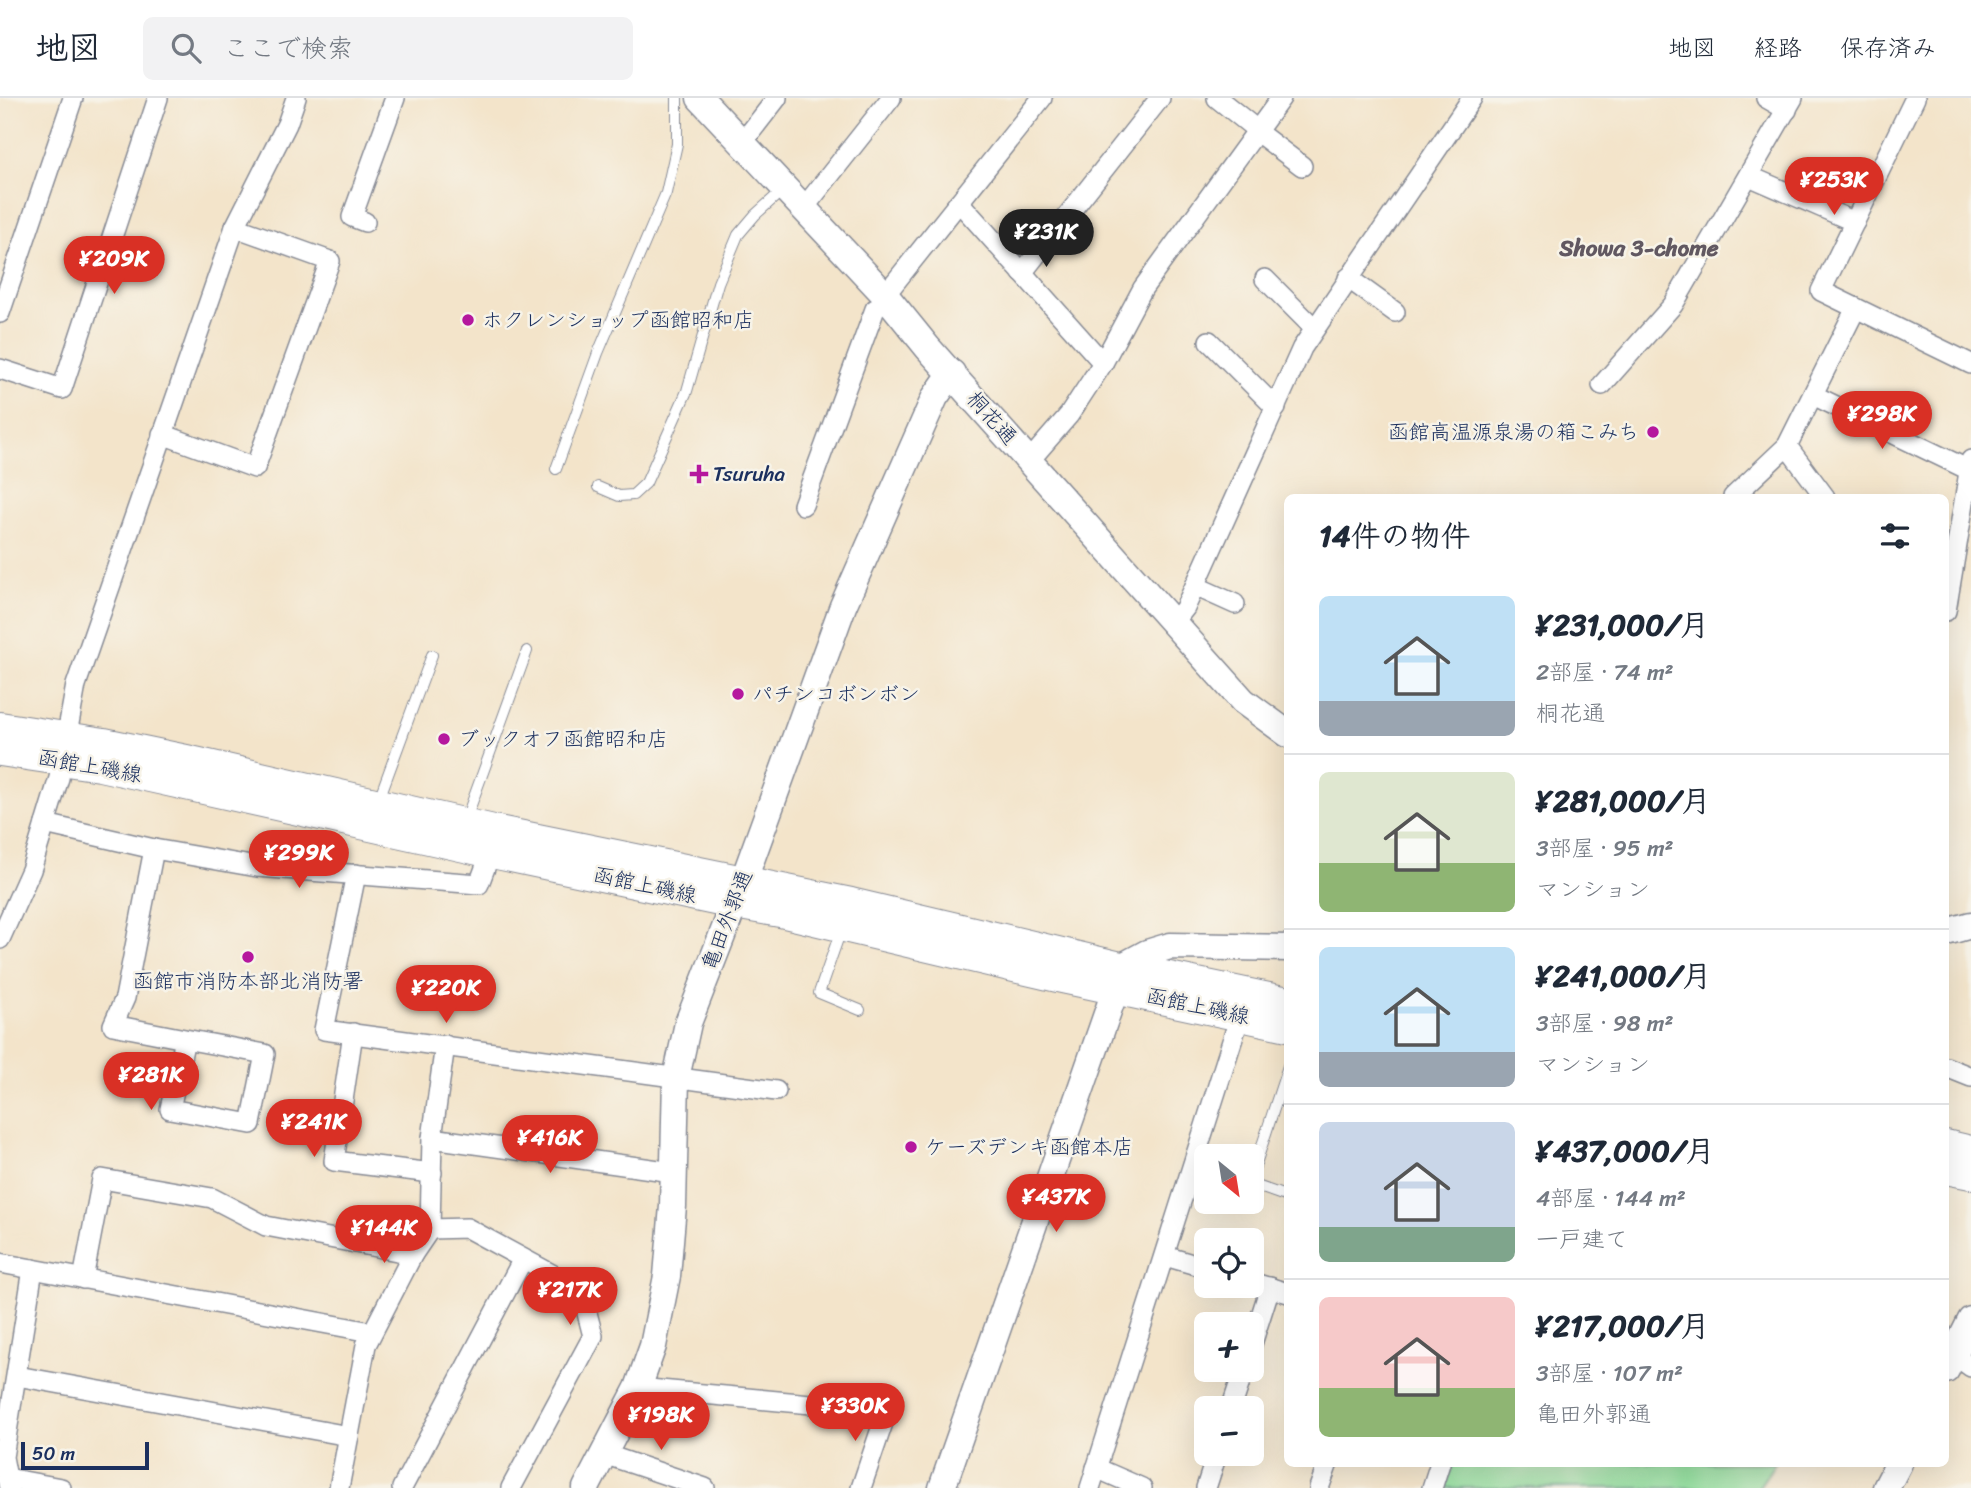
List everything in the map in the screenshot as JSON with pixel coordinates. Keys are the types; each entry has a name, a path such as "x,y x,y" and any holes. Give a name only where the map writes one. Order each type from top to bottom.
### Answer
{"main road":[{"name":"函館上磯線","path":"0,727 63,748 113,769 495,842 847,915 1119,977 1284,1001"},
{"name":"函館上磯線","path":"0,751 63,748 199,763 378,803 495,842"},
{"name":"函館上磯線","path":"1119,977 1240,1016 1284,1025"},
{"path":"1949,1146 1971,1151"},
{"path":"1949,1170 1971,1174"}],"street":[{"path":"0,313 72,98"},
{"path":"0,369 62,389 158,98"},
{"path":"0,938 31,870 59,778 76,685 235,227 287,124 296,98"},
{"path":"365,222 352,217 396,98"},
{"name":"桐花通","path":"700,98 803,209 880,302 953,373 1243,701 1284,731"},
{"path":"741,143 777,98"},
{"path":"803,209 891,98"},
{"path":"803,505 880,302 1042,98"},
{"path":"1022,273 1160,98"},
{"path":"1217,98 1302,166"},
{"path":"1030,460 1069,415 1103,363 1143,288 1281,98"},
{"path":"1174,622 1185,608 1302,348 1472,98"},
{"path":"1602,385 1673,305 1790,104 1766,98"},
{"path":"1916,98 1821,291 1971,364"},
{"path":"1749,176 1855,222"},
{"path":"959,202 1103,363"},
{"path":"162,435 255,468 330,261 235,227"},
{"path":"1348,278 1395,312"},
{"path":"1265,279 1314,328"},
{"path":"1736,494 1787,446 1856,308"},
{"path":"1209,341 1276,408"},
{"name":"亀田外郭通","path":"586,1488 638,1388 653,1346 667,1276 676,1077 688,1023 739,893 843,606 935,397 953,373"},
{"path":"1813,395 1970,465 1949,593"},
{"path":"1787,446 1823,494"},
{"path":"1195,586 1235,604"},
{"path":"45,824 154,849 257,867 479,884 495,842"},
{"path":"154,849 125,998 113,1025 265,1054 251,1124 170,1109 185,1039"},
{"path":"356,874 324,1030 776,1091"},
{"path":"1949,931 1971,925"},
{"path":"942,1488 1119,977 1147,953 1170,946 1284,948"},
{"path":"1090,1488 1240,1016"},
{"path":"353,1033 334,1161 432,1173"},
{"path":"344,1486 349,1436 366,1345 413,1254 430,1229 432,1139 445,1045"},
{"path":"1949,1068 1971,1077"},
{"path":"432,1139 673,1172"},
{"path":"83,1279 102,1179 212,1198 266,1226 413,1254"},
{"path":"430,1229 467,1228 581,1290 593,1336 511,1488"},
{"path":"1165,1256 1194,1264"},
{"path":"402,1488 523,1259"},
{"path":"0,1263 371,1332"},
{"path":"33,1269 3,1457 8,1483 61,1488"},
{"path":"1262,1312 1270,1287"},
{"path":"1957,1364 1971,1320"},
{"path":"17,1376 349,1436"},
{"path":"638,1388 887,1411 862,1488"},
{"path":"604,1454 705,1488"},
{"path":"1206,1488 1213,1466"},
{"path":"1319,1488 1327,1467"},
{"path":"1432,1488 1439,1467"},
{"path":"1886,1488 1897,1467"},
{"path":"1096,1468 1142,1488"}],"lane":[{"path":"556,469 598,353 666,192 677,144 677,98"},
{"path":"598,487 619,496 633,495 646,483 687,391 718,284 738,235 763,207 784,189"},
{"path":"470,807 527,651"},
{"path":"378,803 432,655"},
{"path":"847,915 819,993 860,1010"},
{"path":"1263,1144 1284,1078"},
{"path":"1264,1186 1284,1194"}],"green space":[{"path":"1452,1467 1772,1467 1758,1488 1445,1488"}],"place":[{"name":"ホクレンショップ函館昭和店","path":"468,320"},
{"name":"函館高温源泉湯の箱こみち","path":"1653,432"},
{"name":"Tsuruha","path":"699,474"},
{"name":"パチンコボンボン","path":"738,694"},
{"name":"ブックオフ函館昭和店","path":"444,739"},
{"name":"函館市消防本部北消防署","path":"248,957"},
{"name":"ケーズデンキ函館本店","path":"911,1147"}],"district":[{"name":"Showa 3-chome","path":"1639,248"}]}
